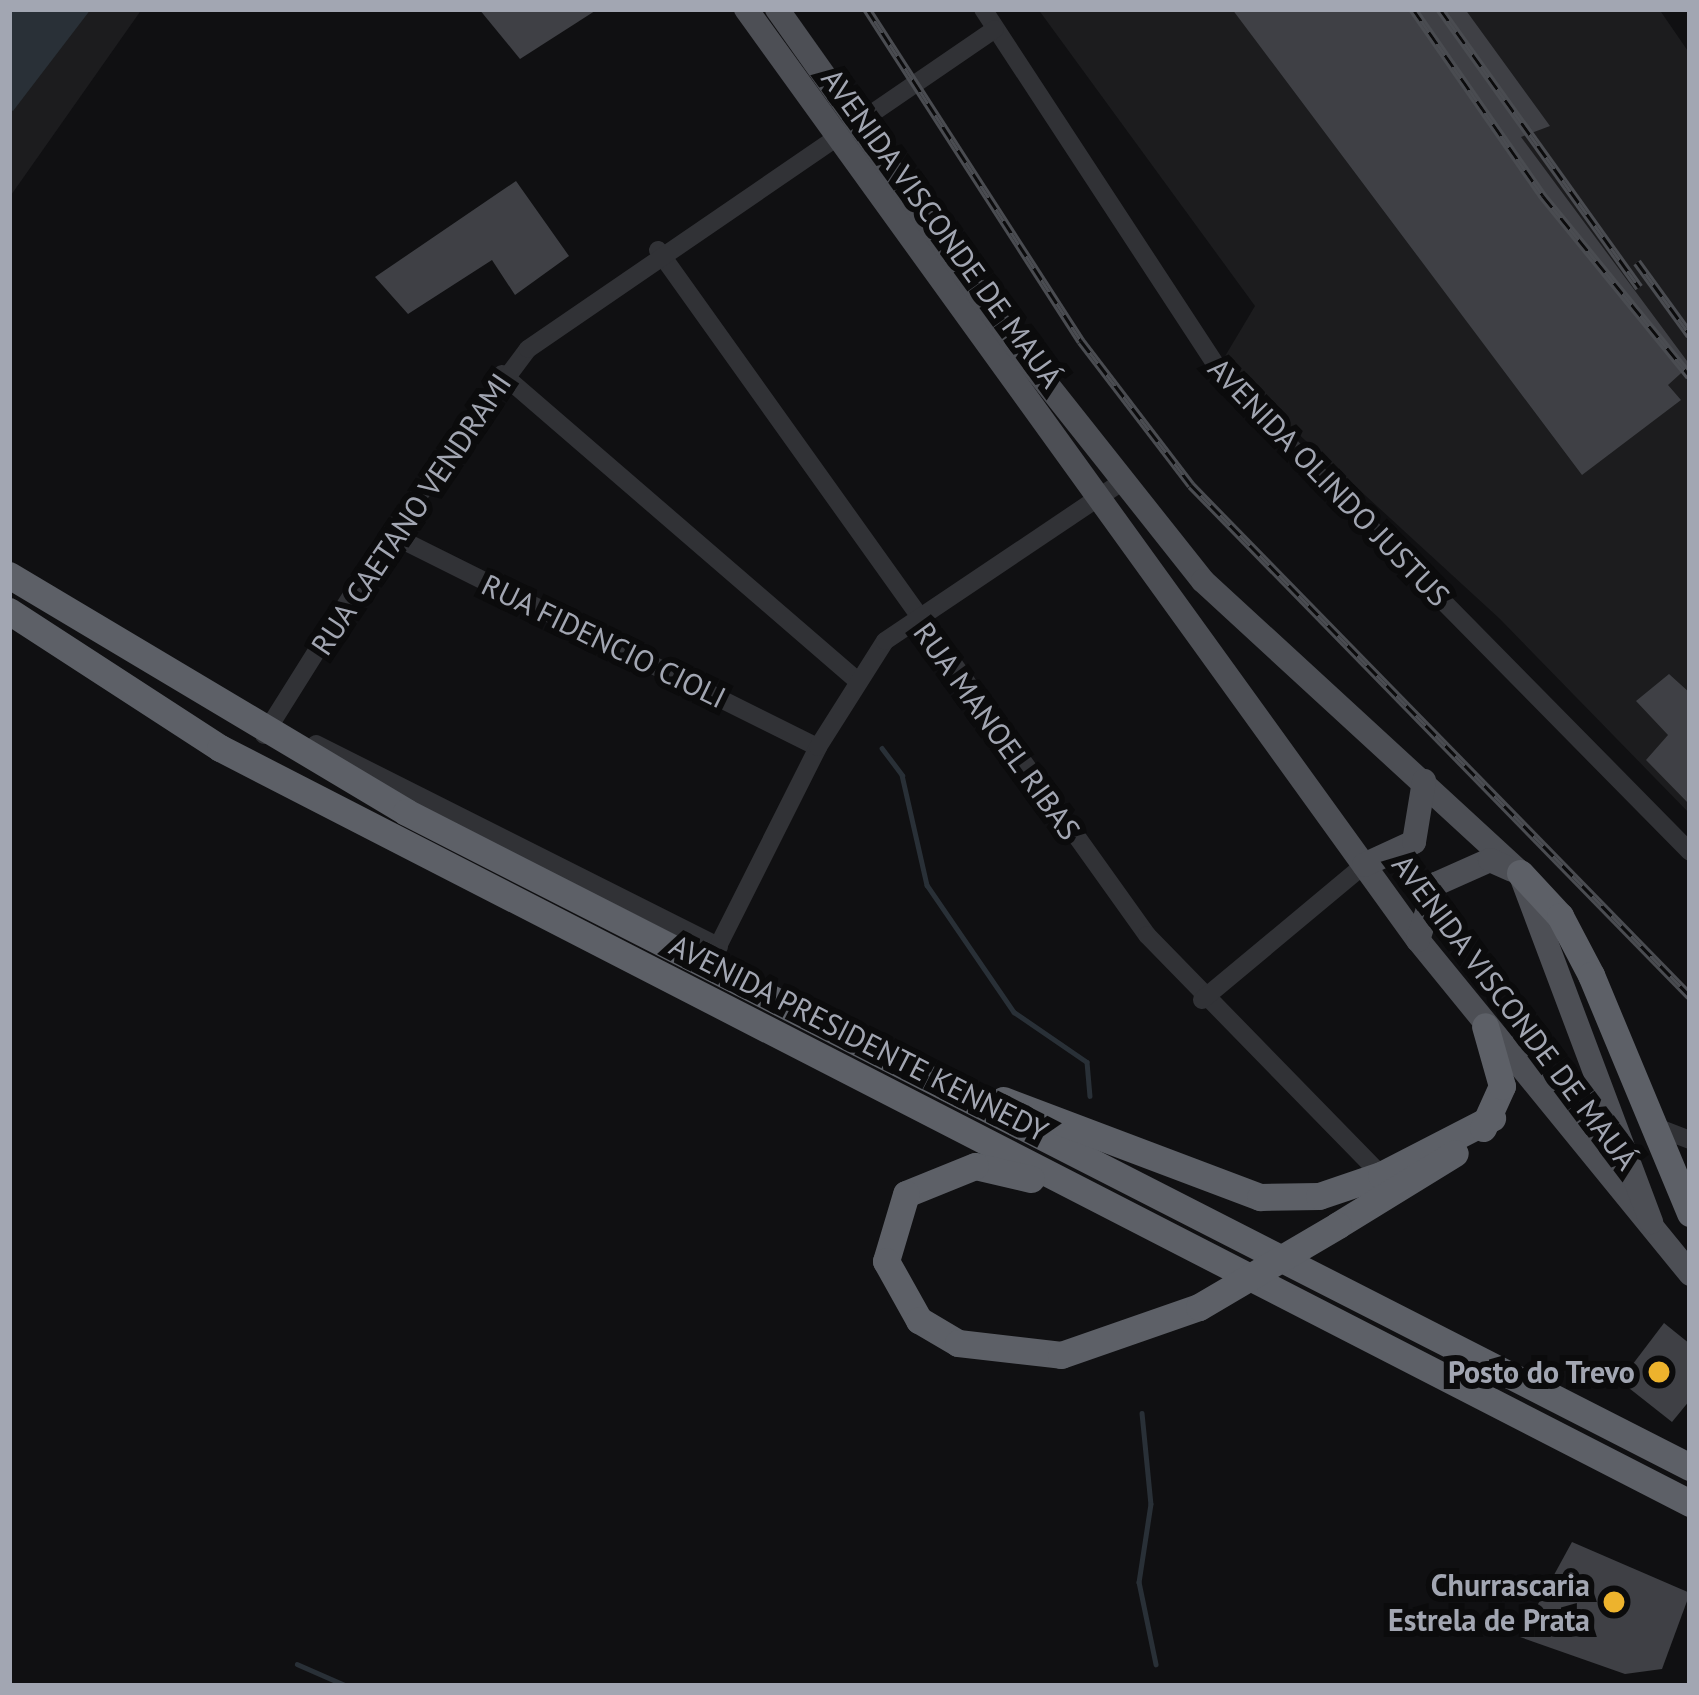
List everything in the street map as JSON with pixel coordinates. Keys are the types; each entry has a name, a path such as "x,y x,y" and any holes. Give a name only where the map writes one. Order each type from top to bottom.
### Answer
{"highway":[{"name":"AVENIDA PRESIDENTE KENNEDY","path":"9,575 268,728 713,957 789,1008 1690,1468"},
{"name":"AVENIDA PRESIDENTE KENNEDY","path":"9,611 220,748 1686,1503"},
{"path":"1520,874 1570,935 1690,1213"},
{"path":"789,1008 1260,1197 1318,1196 1381,1175 1492,1118"},
{"path":"1156,1229 975,1166 906,1194 886,1261 919,1320 1010,1354 1105,1348 1199,1307 1474,1140 1492,1118 1502,1071 1485,1026"}],"main road":[{"name":"AVENIDA VISCONDE DE MAUÁ","path":"746,9 849,129 1203,581 1520,874 1658,1231"},
{"name":"AVENIDA VISCONDE DE MAUÁ","path":"777,9 849,129 1101,497 1418,940 1622,1200 1658,1231"},
{"path":"1364,865 1414,842 1424,781"},
{"path":"1418,940 1421,910 1461,866 1490,860 1520,874"},
{"path":"1658,1231 1690,1274"}],"street":[{"name":"AVENIDA OLINDO JUSTUS","path":"983,9 1228,383 1690,852"},
{"name":"RUA CAETANO VENDRAMI","path":"268,728 390,535 502,374 658,250 995,29"},
{"name":"RUA MANOEL RIBAS","path":"658,250 912,615 1202,1000 1381,1175"},
{"path":"502,374 858,681"},
{"path":"713,957 818,747 858,681 912,615 1122,482"},
{"name":"RUA FIDENCIO CIOLI","path":"390,535 818,747"},
{"path":"1202,1000 1364,865"},
{"path":"1650,1124 1690,1140"}],"shaded area":[{"path":"9,9 142,9 9,198"},
{"path":"9,9 91,9 13,111 9,109"},
{"path":"1038,9 1659,9 1690,54 1690,814 1500,619 1221,363 1255,306"}],"building":[{"path":"479,9 598,9 520,59"},
{"path":"1232,9 1465,9 1550,126 1521,137 1690,365 1668,385 1681,400 1582,475"},
{"path":"516,181 569,256 515,295 492,260 408,314 375,277"},
{"path":"1669,674 1690,693 1690,805 1646,760 1668,735 1636,701"},
{"name":"Posto do Trevo","path":"1664,1323 1690,1344 1690,1400 1672,1422 1620,1381"},
{"name":"Churrascaria Estrela de Prata","path":"1572,1542 1690,1593 1662,1669 1625,1674 1520,1637"}],"waterway":[{"path":"882,748 902,775 927,885 1014,1012 1087,1062 1090,1096"},
{"path":"1142,1413 1151,1504 1139,1582 1156,1664"},
{"path":"297,1664 347,1686"}],"railway":[{"path":"867,9 1081,341 1191,485 1690,996"},
{"path":"1413,9 1543,196 1690,376"},
{"path":"1440,9 1639,287"},
{"path":"1637,262 1690,335"}],"place":[{"name":"Posto do Trevo","path":"1659,1372"},
{"name":"Churrascaria Estrela de Prata","path":"1614,1602"}]}
